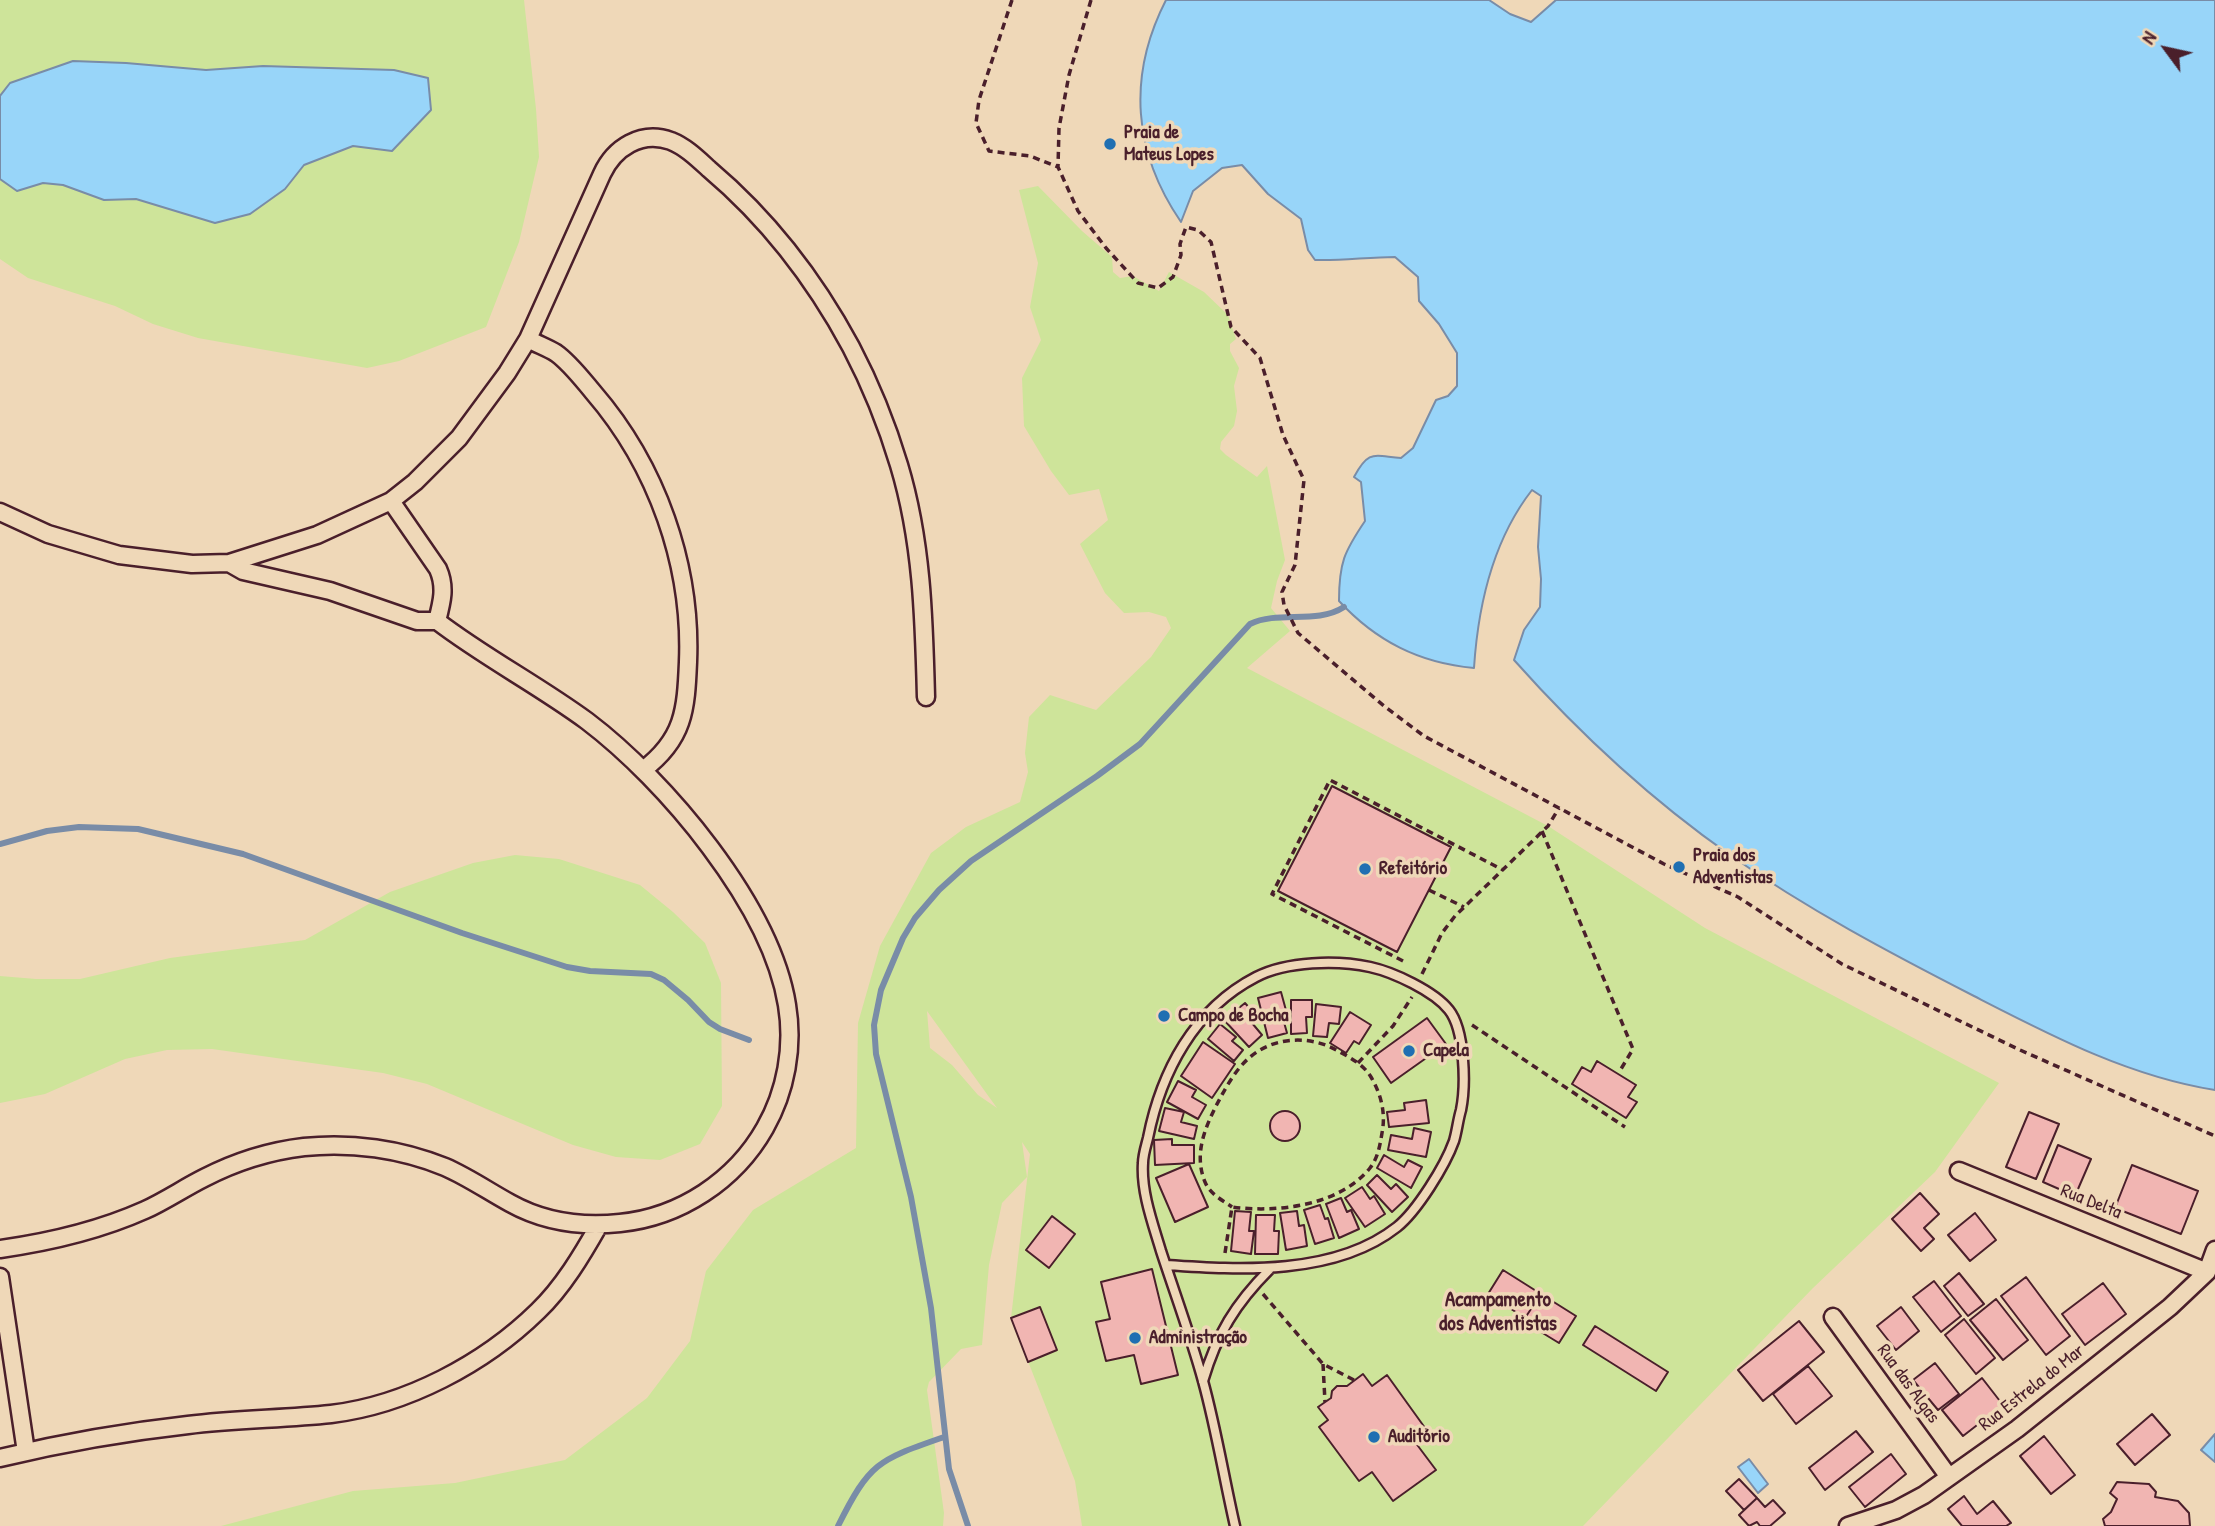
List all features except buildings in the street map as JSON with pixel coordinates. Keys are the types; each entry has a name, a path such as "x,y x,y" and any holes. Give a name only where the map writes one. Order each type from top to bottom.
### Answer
{"street":[{"path":"0,512 48,534 119,555 179,563 229,563 317,535 391,501 415,482 458,438 507,373 528,339 607,164 622,148 642,139 667,139 690,152 722,180 781,242 818,293 852,348 882,416 900,467 919,553 926,697"},
{"path":"528,339 557,354 605,405 625,434 657,496 677,557 687,620 686,705 674,738 655,761 643,770"},
{"path":"391,501 443,579 443,597 437,621"},
{"path":"0,1250 60,1239 110,1224 253,1158 279,1151 325,1146 362,1147 418,1157 470,1179 527,1212 563,1222 599,1225 634,1221 669,1212 691,1202 729,1174 746,1157 771,1118 789,1052 790,1028 783,983 758,926 718,858 670,798 643,770 585,720 466,643 437,621 417,621 352,598 243,571 229,563"},
{"name":"Rua Delta","path":"1959,1171 2207,1272"},
{"path":"0,1458 112,1435 188,1425 333,1413 410,1392 483,1355 539,1310 572,1268 599,1225"},
{"name":"Rua Estrela do Mar","path":"1848,1526 1896,1510 1924,1495 2017,1429 2170,1307 2207,1272 2215,1250"},
{"path":"0,1277 26,1452"},
{"name":"Rua das Algas","path":"1833,1317 1949,1476"}],"lane":[{"path":"1166,1265 1270,1269 1314,1262 1361,1248 1398,1227 1429,1189 1453,1143 1465,1093 1463,1047 1450,1010 1417,985 1383,970 1347,962 1302,964 1258,976 1224,999 1192,1030 1169,1068 1153,1110 1143,1164 1149,1212 1203,1381 1235,1526"},
{"path":"1203,1381 1212,1349 1227,1319 1270,1269"}],"path":[{"path":"1012,0 979,100 976,122 989,151 1030,156 1058,167"},
{"path":"1091,0 1069,75 1059,128 1058,167 1078,211 1138,284 1158,288 1173,277 1181,255 1180,244 1186,227 1198,230 1211,242 1231,327 1260,358 1283,435 1304,480 1295,565 1282,592 1284,605 1298,633 1424,736 1664,864 1738,897 1842,964 2020,1050 2215,1136"},
{"path":"1412,965 1272,894 1330,780 1503,870"},
{"path":"1358,1063 1393,1026 1408,1004 1442,933 1464,907 1542,831 1559,808"},
{"path":"1542,831 1633,1049 1621,1069"},
{"path":"1429,890 1464,907"},
{"path":"1450,1010 1625,1128"},
{"path":"1291,1040 1309,1040 1331,1047 1367,1070 1378,1089 1383,1107 1379,1150 1370,1167 1339,1191 1301,1205 1254,1210 1232,1207 1215,1195 1206,1184 1200,1149 1206,1127 1236,1072 1250,1057 1269,1046 1291,1040"},
{"path":"1222,1269 1232,1207"},
{"path":"1255,1284 1323,1364 1354,1380"},
{"path":"1323,1364 1325,1402"}],"green space":[{"path":"0,0 524,0 539,157 519,242 486,327 399,361 367,368 198,338 153,324 115,306 28,278 0,259 0,179 17,190 43,183 63,185 104,200 136,199 174,209 285,189 304,165 353,146 392,151 394,70 263,66 206,70 73,61 10,83 0,96"},
{"path":"1038,186 1112,257 1113,272 1120,278 1133,276 1159,291 1169,272 1204,292 1228,315 1236,339 1230,344 1230,351 1239,368 1234,386 1237,411 1234,426 1221,442 1220,449 1257,477 1267,466 1285,560 1271,608 1290,631 1247,668 1548,826 1705,928 1999,1083 1935,1172 1813,1288 1583,1526 1082,1526 1075,1481 1011,1318 1030,1154 1022,1142 1027,1177 1002,1203 989,1265 982,1345 961,1349 929,1382 927,1390 944,1513 943,1526 221,1526 353,1491 455,1483 565,1460 647,1398 690,1341 706,1271 753,1210 856,1148 858,1023 880,946 931,853 966,827 1020,802 1028,772 1025,753 1029,717 1050,695 1096,710 1151,657 1171,628 1166,617 1149,612 1124,613 1105,593 1080,544 1108,520 1099,489 1069,495 1024,426 1022,378 1041,340 1030,307 1038,263 1019,190","holes":["927,1011 997,1108 978,1095 952,1065 930,1048"]},
{"path":"515,855 559,859 640,885 705,943 721,983 722,1106 700,1144 660,1160 616,1157 573,1145 427,1084 383,1073 212,1049 167,1050 125,1059 45,1094 0,1103 0,976 80,979 170,958 305,940 390,892 473,863"}],"water":[{"path":"1166,0 1489,0 1510,14 1531,22 1556,0 2215,0 2215,1090 2152,1075 2091,1053 2032,1026 1849,930 1759,875 1700,834 1616,764 1514,660 1524,630 1540,607 1538,547 1541,496 1532,490 1507,530 1490,574 1479,621 1474,668 1435,661 1400,648 1368,628 1339,601 1344,558 1365,521 1361,482 1354,477 1368,458 1401,458 1413,448 1436,400 1448,396 1457,386 1457,353 1439,324 1419,301 1418,277 1395,257 1315,260 1308,250 1301,219 1268,194 1242,165 1222,168 1193,191 1181,222 1153,168 1141,113 1145,57 1153,28"},
{"path":"73,61 206,70 263,66 394,70 428,78 431,110 392,151 353,146 304,165 285,189 250,214 215,223 136,199 104,200 63,185 43,183 17,191 0,179 0,96 10,83"},
{"path":"2215,1434 2215,1462 2201,1450"},
{"path":"1749,1459 1768,1484 1758,1493 1738,1467"}],"waterway":[{"path":"968,1526 949,1469 931,1308 911,1197 876,1054 874,1025 881,990 903,938 915,918 939,890 971,861 1140,744 1250,624 1273,618 1322,615 1344,607"},
{"path":"0,844 47,831 79,827 138,829 243,854 462,933 567,967 651,974 664,980 709,1022 749,1040"},
{"path":"838,1526 859,1488 878,1466 890,1458 944,1437"}],"place":[{"name":"Praia de Mateus Lopes","path":"1110,144"},
{"name":"Praia dos Adventistas","path":"1679,867"},
{"name":"Refeitório","path":"1365,869"},
{"name":"Campo de Bocha","path":"1164,1016"},
{"name":"Capela","path":"1409,1051"},
{"name":"Administração","path":"1135,1338"},
{"name":"Auditório","path":"1374,1437"}],"district":[{"name":"Acampamento dos Adventistas","path":"1498,1312"}]}
